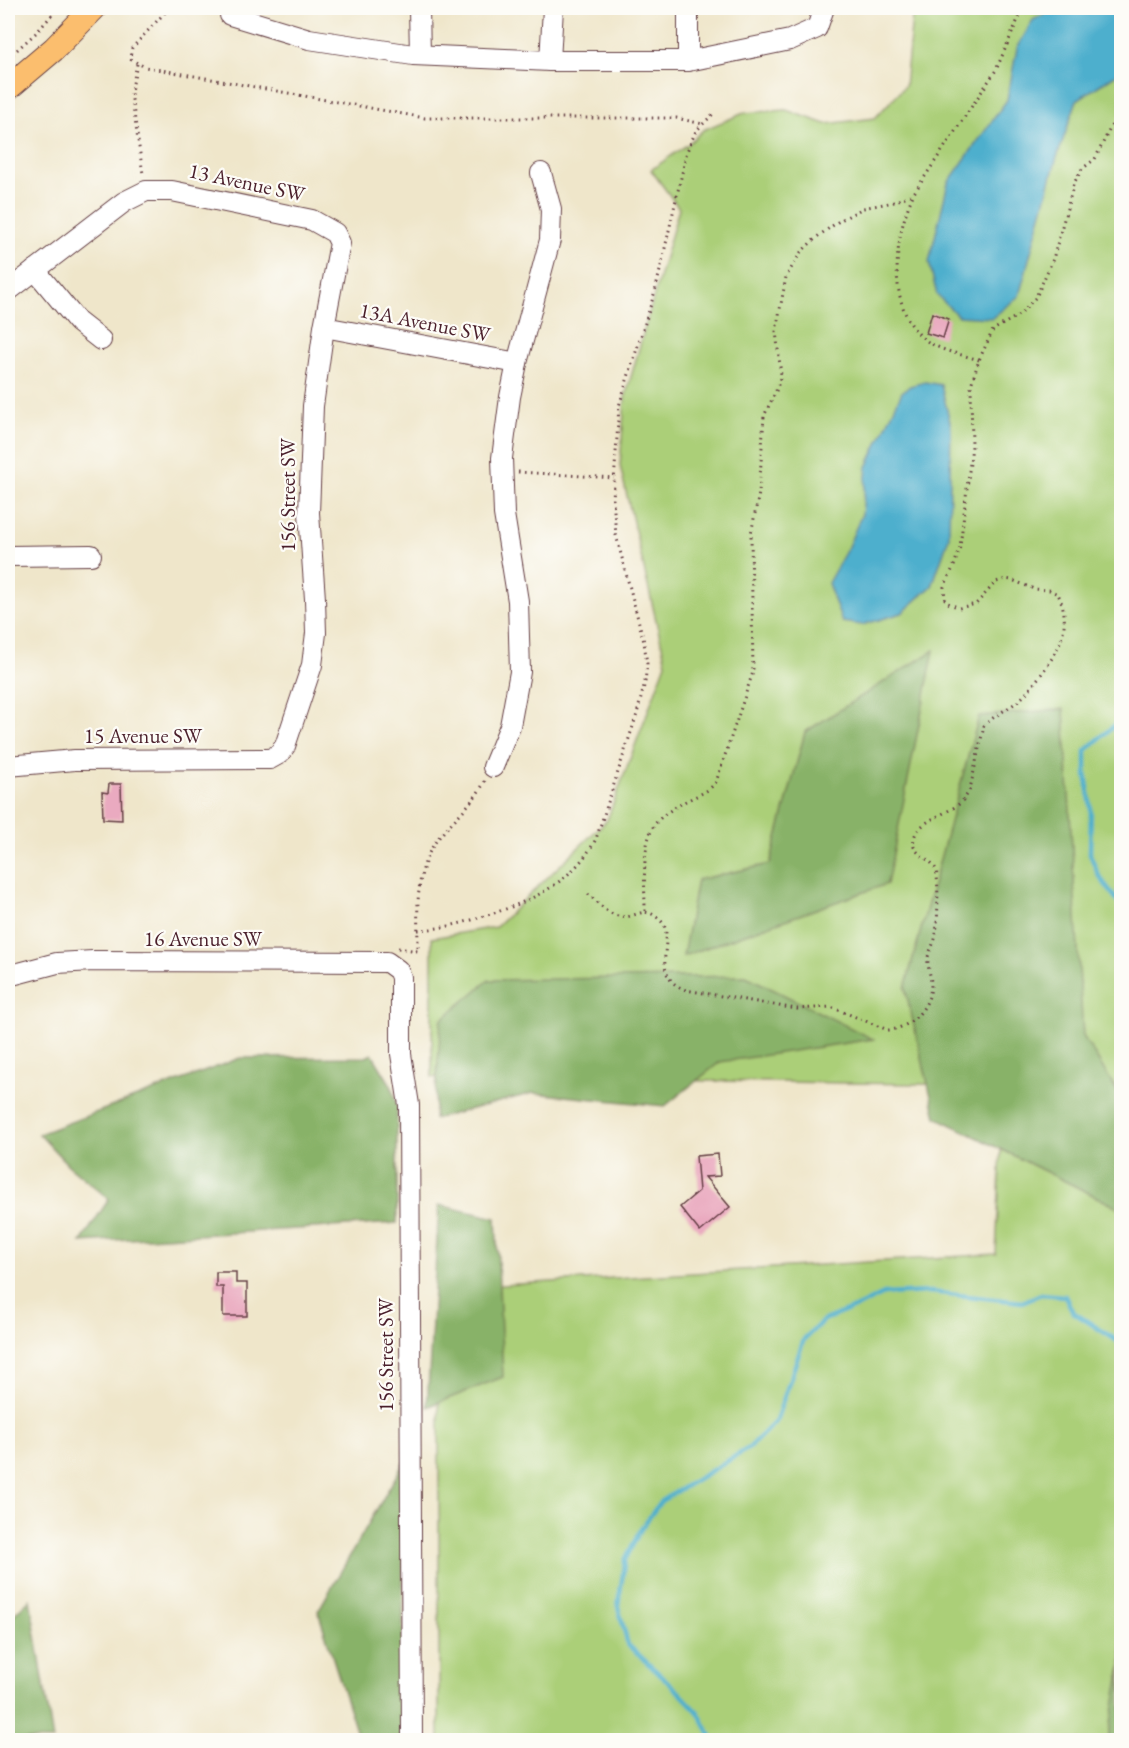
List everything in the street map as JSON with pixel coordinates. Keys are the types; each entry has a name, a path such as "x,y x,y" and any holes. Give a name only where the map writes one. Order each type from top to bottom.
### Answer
{"main road":[{"path":"8,88 54,49 94,8"}],"street":[{"path":"231,8 230,15 309,39 420,55 550,61 688,62 790,40 818,28 824,8"},
{"path":"419,8 420,55"},
{"path":"550,61 553,8"},
{"path":"688,8 688,62"},
{"path":"493,767 510,726 516,702 521,644 519,601 504,514 502,471 506,420 517,363 550,240 551,208 541,173"},
{"path":"8,291 124,202 146,191"},
{"name":"13 Avenue SW","path":"146,191 172,191 312,220 335,233"},
{"name":"156 Street SW","path":"279,754 285,746 312,665 316,633 309,513 310,454 313,406 324,327 339,256 340,243 335,233"},
{"path":"35,270 78,322 101,340"},
{"name":"13A Avenue SW","path":"324,327 517,363"},
{"path":"8,556 91,555"},
{"name":"15 Avenue SW","path":"8,766 63,760 270,759 279,754"},
{"name":"16 Avenue SW","path":"8,976 57,963 93,961 387,962 398,970"},
{"name":"156 Street SW","path":"398,970 401,1054 409,1105 412,1740"}],"path":[{"path":"8,58 37,32 58,8"},
{"path":"169,8 132,48 130,59 137,64 425,118 676,118 703,124"},
{"path":"980,360 938,347 923,338 915,329 902,303 897,268 898,248 901,231 914,193 996,69 1023,8"},
{"path":"137,64 131,93 146,191"},
{"path":"588,894 609,912 619,917 645,911 664,924 666,970 674,983 686,990 797,1009 831,1007 888,1030 911,1022 925,1004 930,989 928,958 935,939 937,879 936,868 914,848 915,836 926,823 952,809 966,796 970,789 984,726 1028,691 1052,659 1065,628 1065,610 1058,594 1050,590 1034,589 1012,580 996,582 983,598 971,606 959,608 952,606 945,599 944,587 960,547 972,453 971,386 993,330 1019,315 1036,297 1053,260 1074,183 1082,168 1095,159 1122,104"},
{"path":"418,930 441,928 505,910 531,900 565,877 585,857 596,839 637,714 647,664 644,642 616,535 613,499 619,406 656,288 682,166 692,138 713,114"},
{"path":"645,911 647,847 656,822 681,804 709,790 716,782 753,672 751,534 760,484 763,421 781,375 776,331 786,277 801,252 839,221 863,208 894,202 914,193"},
{"path":"502,471 614,478"},
{"path":"398,948 418,951 418,889 431,848 440,835 476,799 493,767"}],"green space":[{"path":"913,8 1121,8 1121,1094 1117,1087 432,1077 432,938 496,927 607,820 666,663 620,466 625,398 679,208 651,170 688,144 703,130 744,113 786,110 826,124 875,118 905,86"},
{"path":"934,650 887,884 683,956 697,880 770,864 805,732"},
{"path":"1064,709 1083,1036 1121,1097 1121,1209 936,1117 905,988 979,716"},
{"path":"746,976 873,1039 720,1062 665,1106 533,1093 434,1119 441,1020 489,980"},
{"path":"372,1054 391,1085 397,1106 397,1223 81,1242 109,1199 68,1165 39,1134 240,1058 366,1057"},
{"path":"1001,1149 1121,1209 1122,1667 1108,1740 439,1740 439,1289 996,1254"},
{"path":"439,1205 496,1218 503,1377 427,1407"},
{"path":"403,1464 403,1740 359,1740 318,1611"},
{"path":"30,1599 53,1740 8,1740 8,1620"},
{"path":"1121,1667 1121,1740 1108,1740"}],"water":[{"path":"1056,8 1121,8 1121,71 1077,100 1056,160 1019,296 992,318 958,316 937,295 929,262 948,183 1007,100 1017,48 1033,20"},
{"path":"925,382 941,385 951,426 949,537 932,586 902,613 862,625 842,622 828,583 847,549 862,514 867,467 902,392 910,386"}],"building":[{"path":"932,313 949,319 943,338 926,333"},
{"path":"109,784 121,784 122,820 103,819 102,792 108,793"},
{"path":"718,1154 720,1176 705,1177 730,1207 700,1232 680,1207 699,1191 696,1156"},
{"path":"216,1272 236,1272 236,1283 247,1283 247,1316 223,1316 223,1287 216,1287"}],"waterway":[{"path":"1122,719 1086,750 1086,774 1091,808 1090,854 1099,876 1122,907"},
{"path":"713,1740 698,1712 628,1645 618,1606 625,1560 641,1529 661,1501 749,1448 776,1421 804,1339 824,1320 884,1294 930,1292 1022,1302 1041,1294 1065,1296 1073,1312 1122,1344"}]}
